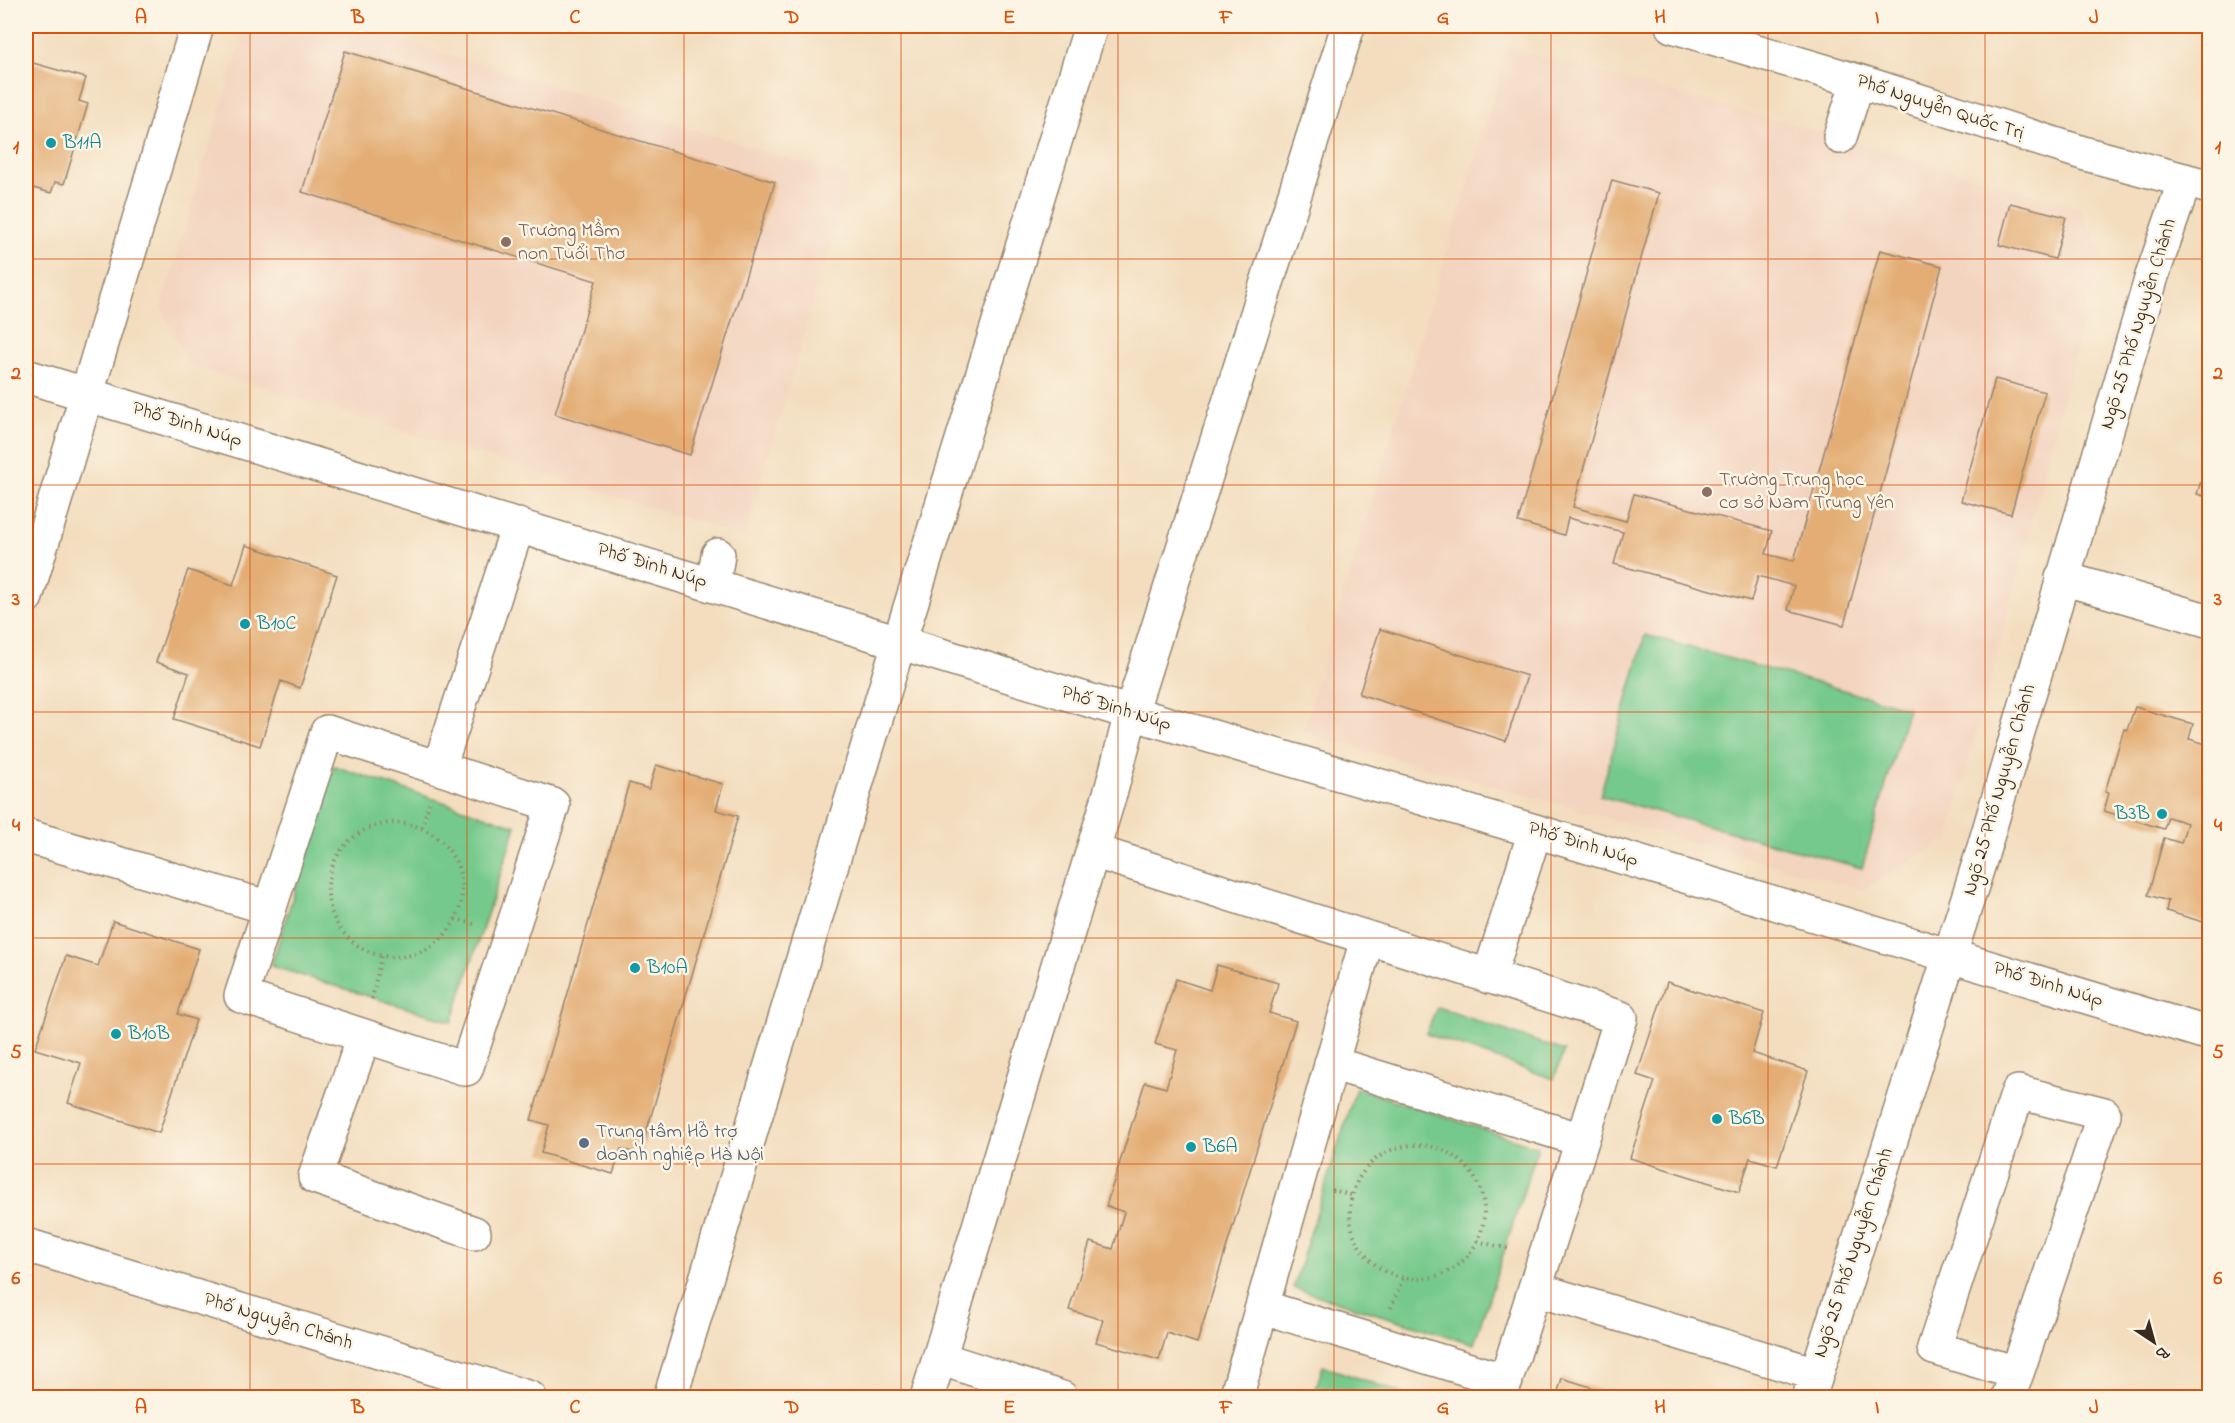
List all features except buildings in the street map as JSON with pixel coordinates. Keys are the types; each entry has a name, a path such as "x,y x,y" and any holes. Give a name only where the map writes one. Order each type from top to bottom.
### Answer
{"street":[{"path":"26,597 197,26"},
{"path":"669,1398 899,643 1091,26"},
{"path":"927,1398 1093,851 1131,713 1348,26"},
{"name":"Phố Nguyễn Quốc Trị","path":"1672,26 1858,81 2086,154 2197,184"},
{"path":"1840,137 1858,81"},
{"name":"Ngõ 25 Phố Nguyễn Chánh","path":"1812,1386 1982,854 2152,276 2197,184"},
{"name":"Phố Đinh Núp","path":"26,376 518,525 715,570 899,643 2210,1034"},
{"path":"439,768 518,525"},
{"path":"2062,578 2210,621"},
{"path":"327,732 439,768 553,805 466,1069 241,996 327,732"},
{"path":"1489,977 1535,831"},
{"path":"26,836 270,908"},
{"path":"1093,851 1621,1018 1503,1389 1262,1307"},
{"path":"1236,1398 1367,939"},
{"path":"364,1036 315,1176 474,1233"},
{"path":"1331,1063 1582,1140"},
{"path":"2018,1092 2104,1114 2012,1385 1934,1348 2018,1092"},
{"name":"Phố Nguyễn Chánh","path":"26,1245 530,1398"},
{"path":"1535,1289 1812,1386"},
{"path":"939,1358 1062,1398"}],"path":[{"path":"399,822 422,828 441,841 455,859 462,881 460,904 453,924 440,940 422,952 401,957 381,956 360,948 344,936 333,918 327,896 329,873 338,852 355,835 376,825 399,822"},
{"path":"364,1036 381,956"},
{"path":"1421,1145 1444,1150 1464,1162 1477,1181 1484,1203 1483,1227 1475,1246 1461,1262 1443,1274 1424,1279 1403,1278 1383,1270 1367,1258 1355,1240 1349,1218 1351,1195 1361,1173 1377,1157 1398,1147 1421,1145"}],"shaded area":[{"name":"Trường Mầm non Tuổi Thơ","path":"245,26 355,26 850,177 745,537 189,365 161,307"},
{"name":"Trường Trung học cơ sở Nam Trung Yên","path":"1508,48 1840,137 2080,208 2102,251 1949,839 1863,890 1302,732"}],"green space":[{"path":"1645,635 1908,708 1862,868 1600,796"},
{"path":"334,766 516,826 452,1022 271,966"},
{"path":"1437,1007 1564,1051 1554,1079 1426,1034"},
{"path":"1356,1088 1538,1147 1474,1344 1293,1288"},
{"path":"1323,1366 1413,1397 1324,1398 1314,1394"}],"place":[{"name":"B11A","path":"51,143"},
{"name":"Trường Mầm non Tuổi Thơ","path":"506,242"},
{"name":"Trường Trung học cơ sở Nam Trung Yên","path":"1707,492"},
{"name":"B10C","path":"245,624"},
{"name":"B3B","path":"2162,814"},
{"name":"B10A","path":"635,968"},
{"name":"B10B","path":"116,1034"},
{"name":"B6B","path":"1717,1119"},
{"name":"Trung tâm Hỗ trợ doanh nghiệp Hà Nội","path":"584,1143"},
{"name":"B6A","path":"1191,1147"}]}
